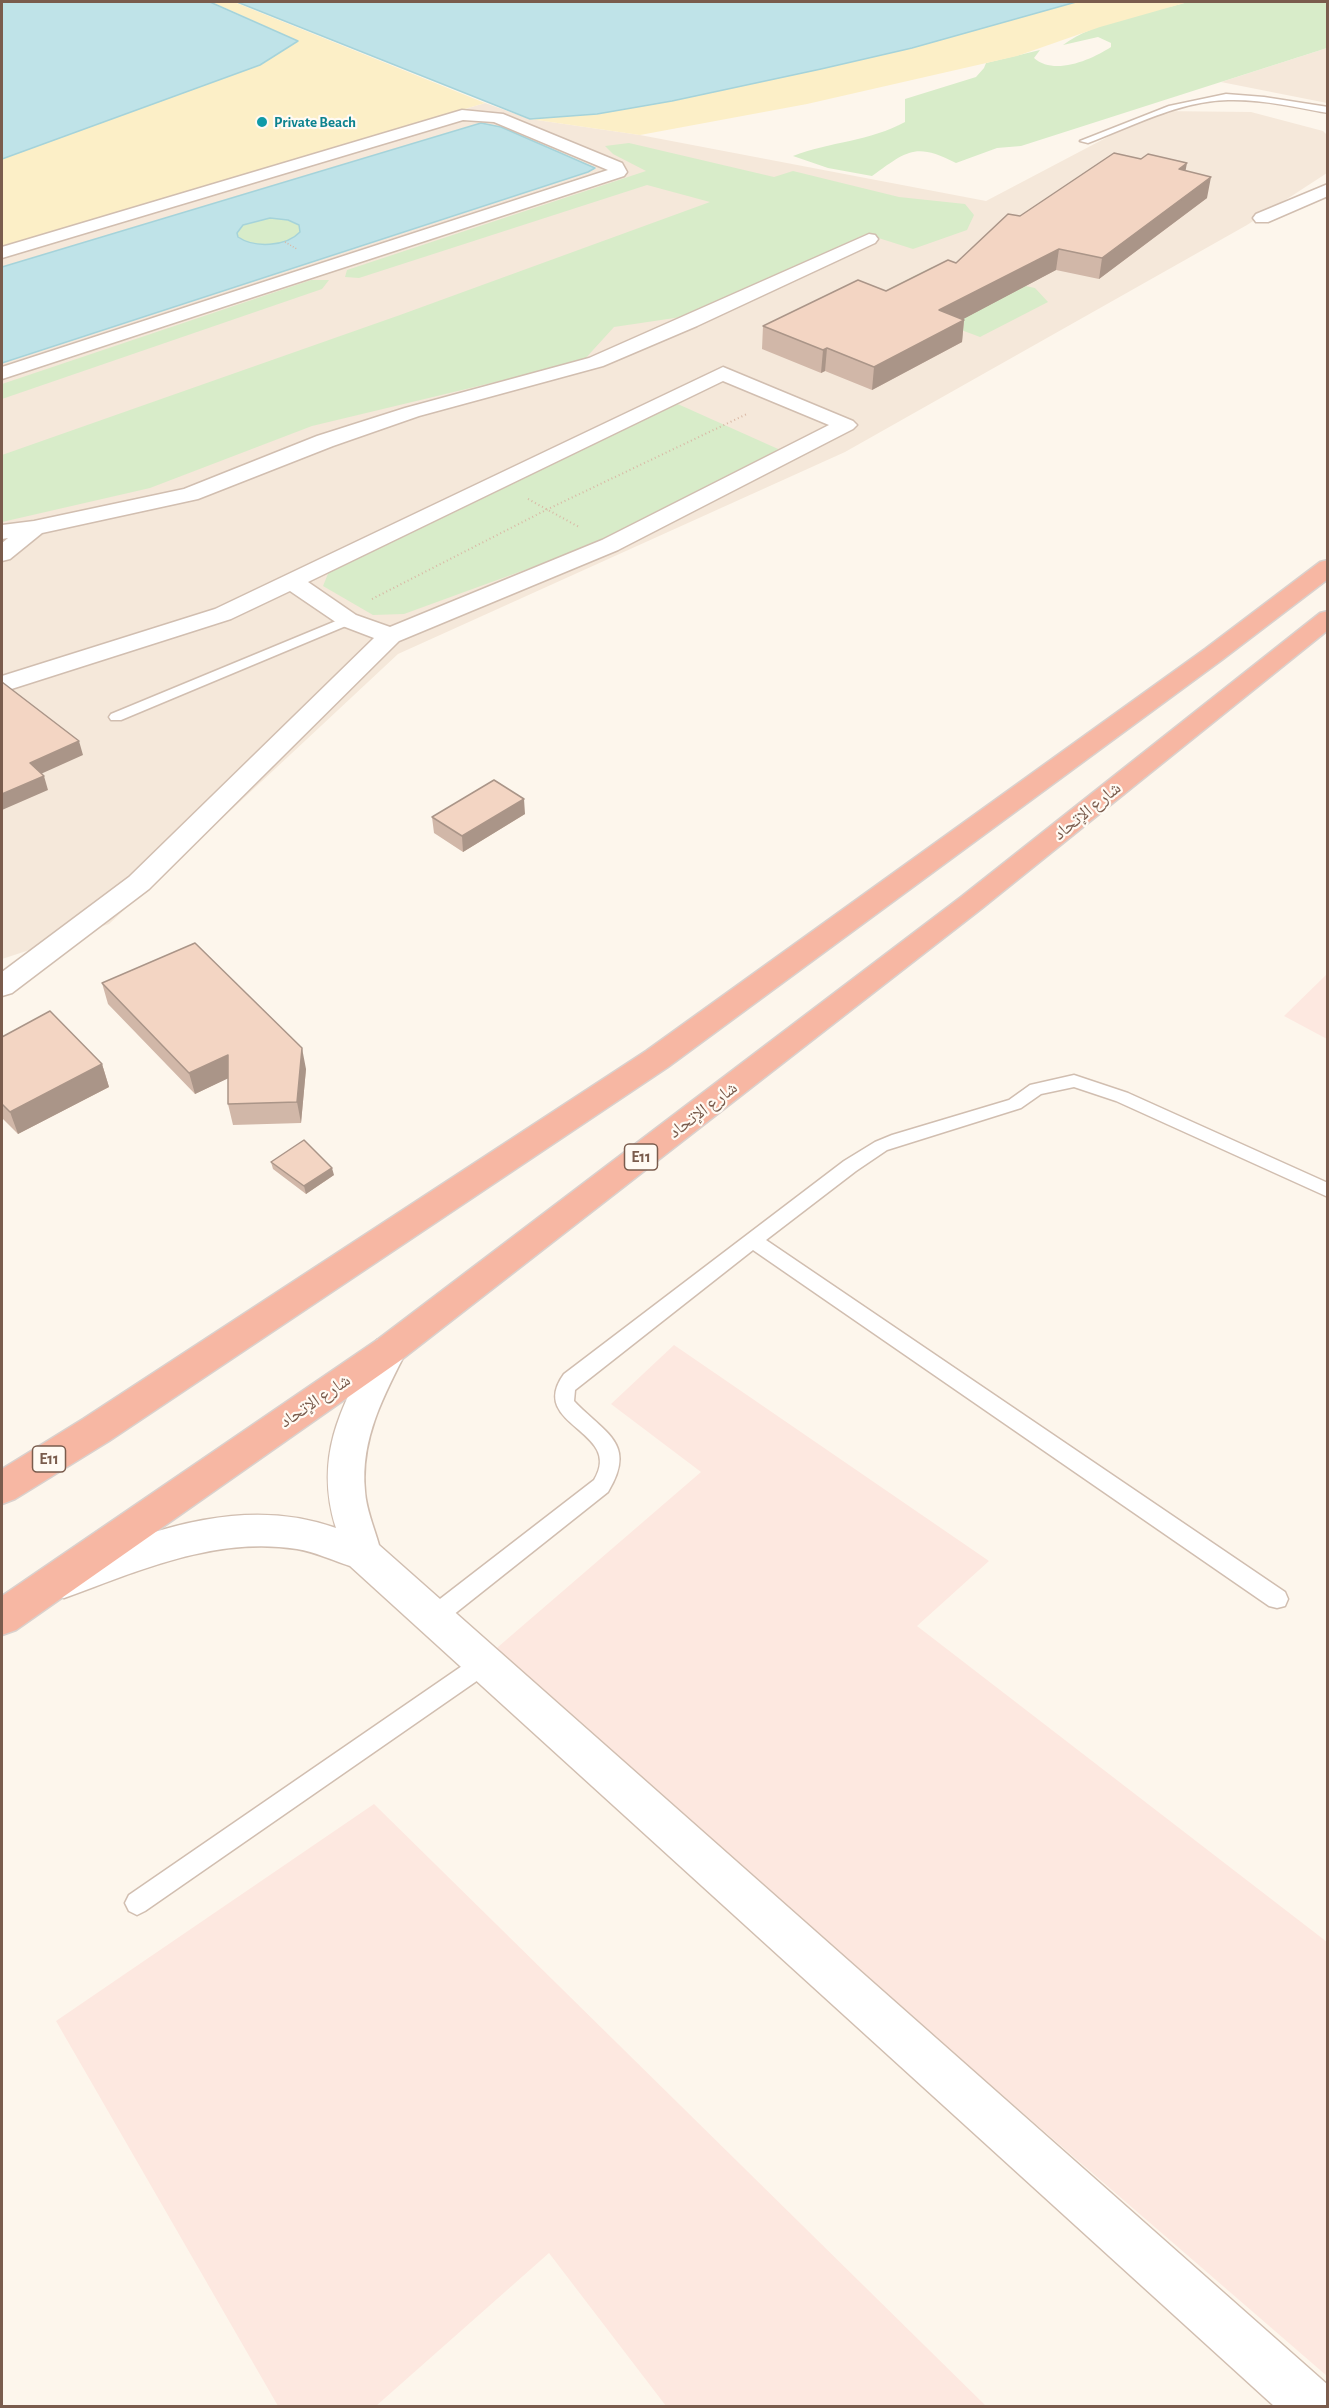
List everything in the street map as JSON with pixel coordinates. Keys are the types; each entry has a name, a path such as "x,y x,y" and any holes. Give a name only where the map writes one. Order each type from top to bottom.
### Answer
{"highway":[{"name":"E11","path":"2,1488 105,1423 657,1059 1214,654 1328,567"},
{"name":"شارع الإتحاد","path":"2,1618 389,1350 962,910 1328,618"},
{"path":"1262,671 1328,635"}],"street":[{"path":"2,253 462,115 497,117 616,167 618,172 2,373"},
{"path":"1262,218 1328,189"},
{"path":"2,532 34,528 190,494 325,441 412,412 596,362 690,322 869,239"},
{"path":"2,684 223,614 723,373 846,425 610,545 390,636 139,883 2,986"},
{"path":"2,554 34,528"},
{"path":"292,582 343,618 390,636"},
{"path":"363,1554 346,1493 345,1467 348,1440 357,1415 389,1350"},
{"path":"40,1590 189,1538 226,1531 263,1529 298,1533 363,1554 435,1616 1312,2406"}],"lane":[{"path":"1085,141 1203,100 1227,97 1255,99 1328,110"},
{"path":"116,717 343,618"},
{"path":"435,1616 601,1486 608,1477 612,1467 612,1456 607,1446 565,1404 562,1396 571,1380 850,1166 880,1146 1015,1104 1036,1089 1074,1081 1122,1097 1328,1191"},
{"path":"753,1241 1277,1599"},
{"path":"137,1903 486,1662"}],"path":[{"path":"343,618 548,509 783,397"},
{"path":"496,482 610,545"}],"shaded area":[{"path":"1327,48 1327,103 1221,82"},
{"path":"485,103 530,119 640,135 986,201 1157,111 1251,112 1323,131 1327,135 1327,173 1247,225 845,452 398,654 109,924 2,959 2,247"},
{"path":"1327,974 1327,1039 1284,1016"},
{"path":"674,1345 989,1561 917,1626 1327,1942 1327,2376 491,1653 701,1472 611,1404"},
{"path":"374,1804 986,2406 666,2406 549,2253 376,2406 278,2406 56,2021"}],"green space":[{"path":"1188,2 1327,2 1327,48 1021,146 997,148 956,163 930,153 912,152 894,160 872,176 828,168 793,156 878,133 905,122 905,99 976,77 986,63 1040,50 1034,58 1052,66 1083,61 1111,47 1111,43 1098,37 1063,45 1107,24"},
{"path":"629,143 774,177 793,171 899,197 965,204 974,215 967,230 913,249 866,234 688,316 614,327 583,361 312,426 150,488 2,522 2,455 400,315 710,202 647,185 359,278 345,277 347,270 646,171 613,154 605,146"},
{"path":"270,218 288,220 299,225 300,232 286,241 267,245 249,243 236,233 243,225"},
{"path":"932,267 1035,288 1048,302 980,337 873,297"},
{"path":"311,280 329,280 322,289 2,399 2,384"},
{"path":"671,401 787,453 585,548 404,614 373,615 323,586 332,564"}],"sand":[{"name":"Private Beach","path":"212,2 234,2 485,103 2,247 2,159 260,65 298,41"},
{"path":"1076,2 1188,2 1100,27 1017,56 807,104 640,135 530,119 597,114 672,101 912,48"}],"water":[{"path":"2,2 210,2 298,41 260,65 2,159"},
{"path":"237,2 1076,2 912,48 672,101 597,114 530,119"},
{"path":"481,123 501,127 595,168 2,363 2,267","holes":["270,218 288,220 299,225 300,232 287,241 261,244 238,237 237,233 243,225"]}],"building":[{"path":"1114,153 1141,159 1148,154 1187,163 1179,169 1211,177 1102,258 1059,249 939,310 964,320 874,367 763,326 858,280 886,291 948,260 956,263 1008,214 1020,216"},
{"path":"2,682 79,741 30,763 44,776 2,794"},
{"path":"494,780 524,799 462,836 432,817"},
{"path":"195,943 302,1048 297,1102 228,1104 228,1055 189,1073 102,983"},
{"path":"50,1011 102,1064 10,1112 2,1104 2,1037"},
{"path":"304,1140 332,1168 304,1186 271,1162"}],"place":[{"name":"Private Beach","path":"262,122"}]}
